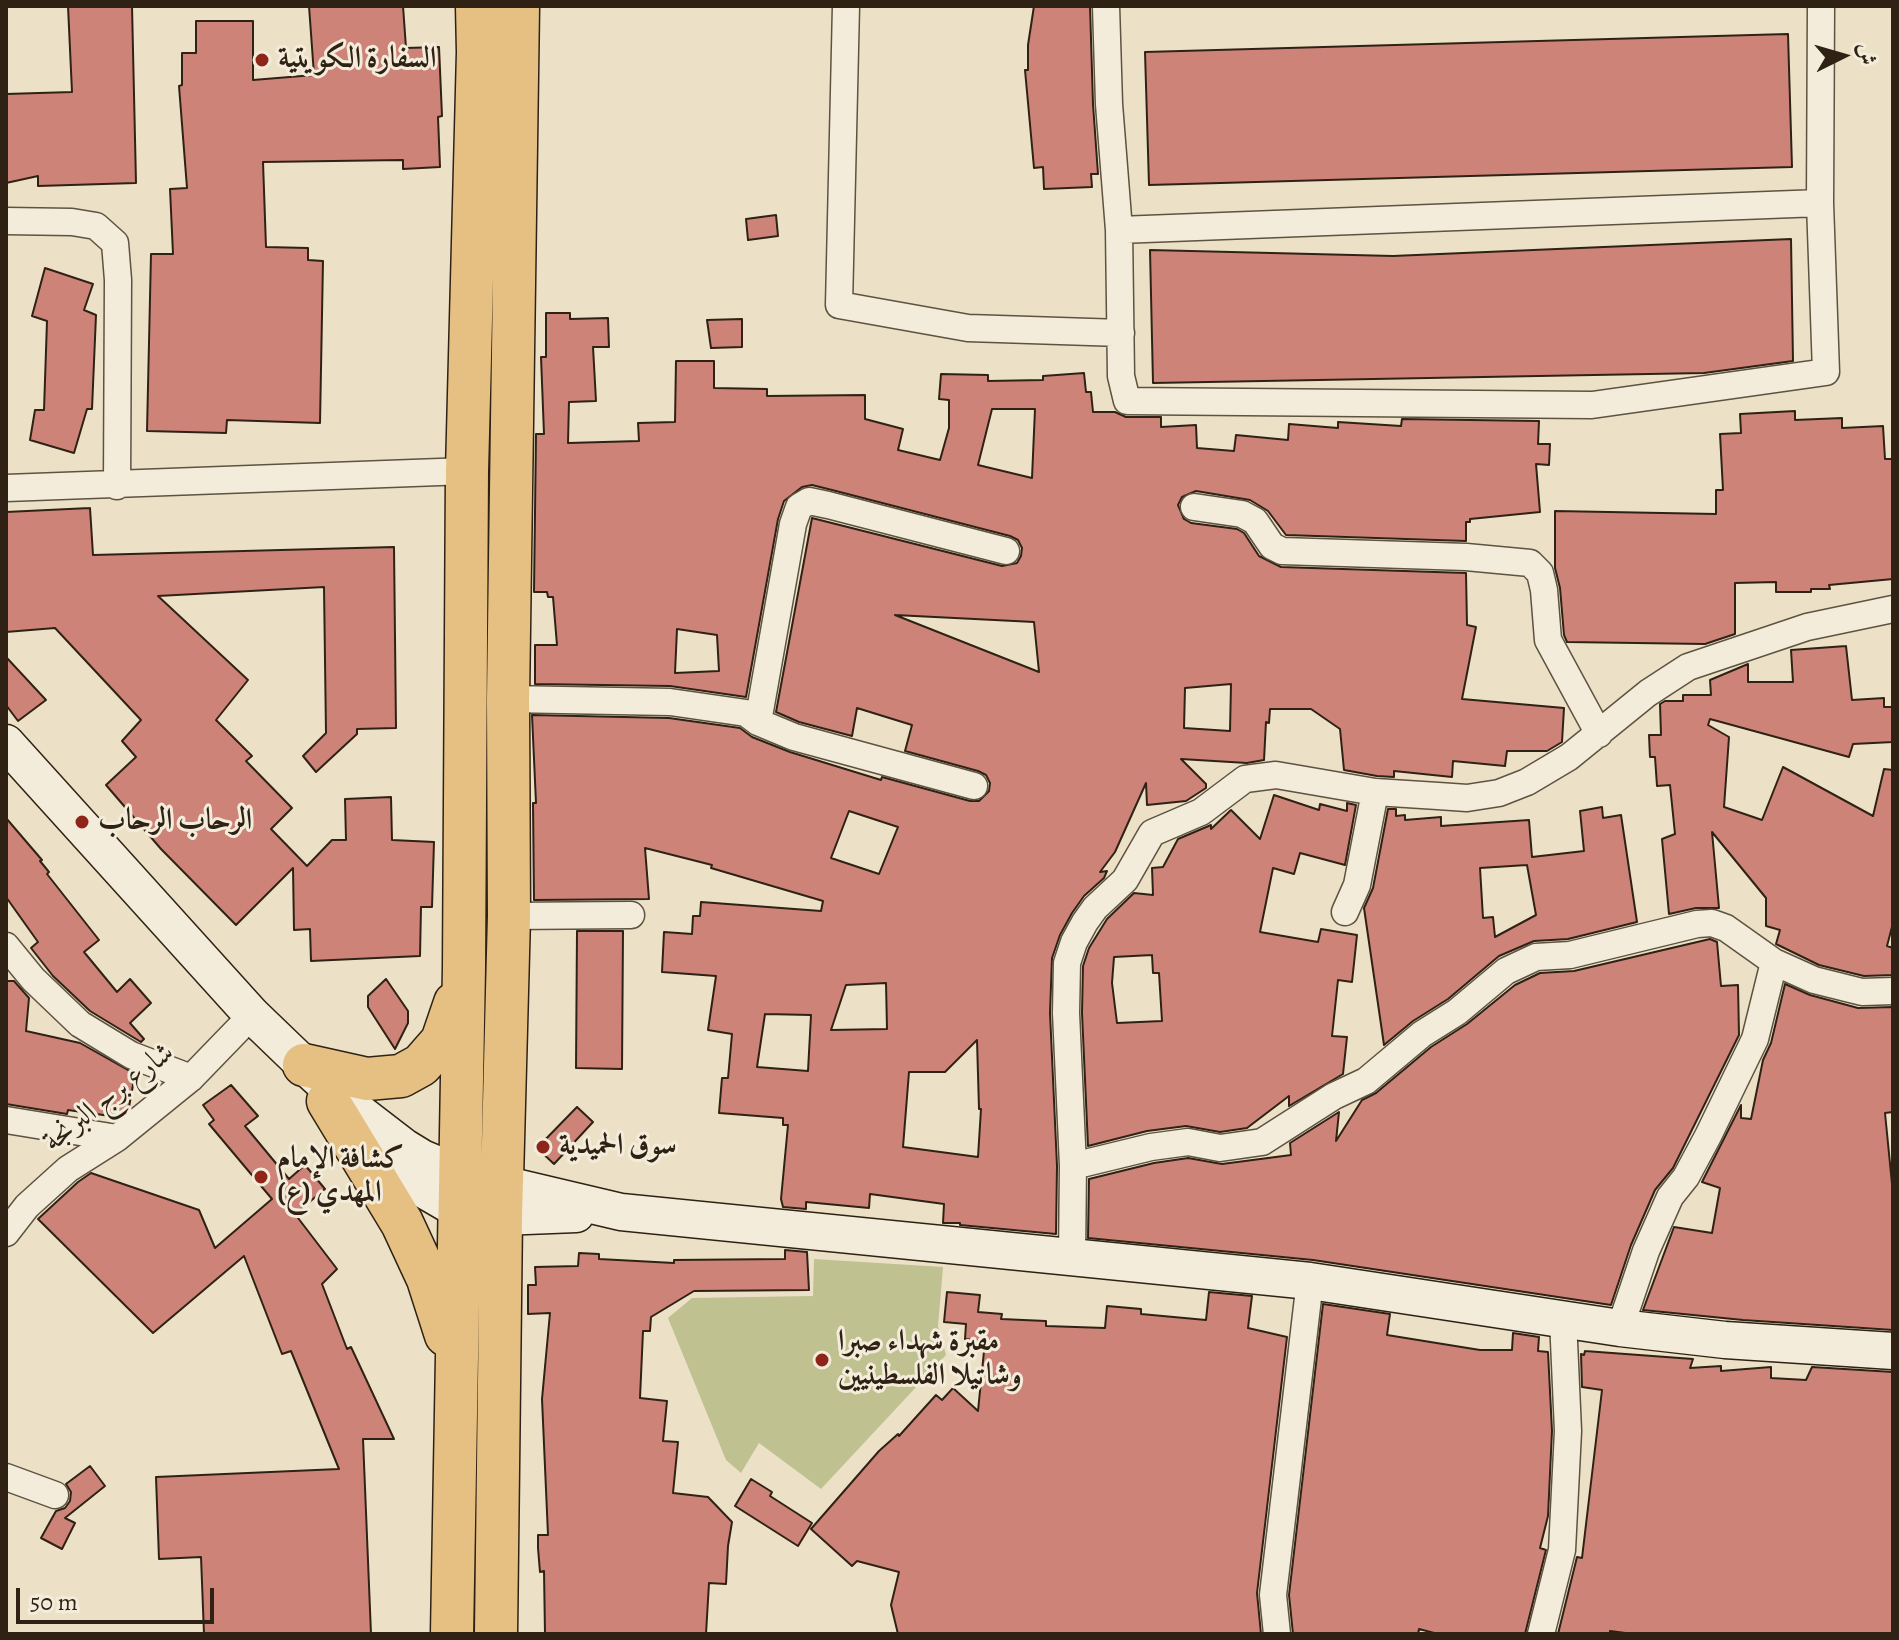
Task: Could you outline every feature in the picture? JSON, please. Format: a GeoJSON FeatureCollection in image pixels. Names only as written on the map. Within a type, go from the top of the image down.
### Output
{"type":"FeatureCollection","features":[{"type":"Feature","properties":{"kind":"main road"},"geometry":{"type":"LineString","coordinates":[[452,1634],[464,967],[467,471],[477,6]]}},
{"type":"Feature","properties":{"kind":"main road"},"geometry":{"type":"LineString","coordinates":[[496,1634],[509,916],[508,699],[518,6]]}},
{"type":"Feature","properties":{"kind":"main road"},"geometry":{"type":"LineString","coordinates":[[296,1058],[367,1079],[391,1078],[411,1072],[442,1041],[449,1026],[464,967]]}},
{"type":"Feature","properties":{"kind":"main road"},"geometry":{"type":"LineString","coordinates":[[328,1101],[402,1223],[428,1279],[445,1329],[457,1390]]}},
{"type":"Feature","properties":{"kind":"street"},"geometry":{"type":"LineString","coordinates":[[846,6],[839,305],[968,328],[1121,333]]}},
{"type":"Feature","properties":{"kind":"street"},"geometry":{"type":"LineString","coordinates":[[1106,6],[1109,104],[1119,230],[1121,376],[1127,401],[1592,405],[1826,372],[1820,203],[1821,6]]}},
{"type":"Feature","properties":{"kind":"street"},"geometry":{"type":"LineString","coordinates":[[1119,230],[1820,203]]}},
{"type":"Feature","properties":{"kind":"street"},"geometry":{"type":"LineString","coordinates":[[6,221],[72,222],[96,226],[115,243],[118,280],[117,486]]}},
{"type":"Feature","properties":{"kind":"street"},"geometry":{"type":"LineString","coordinates":[[6,488],[467,471]]}},
{"type":"Feature","properties":{"kind":"street"},"geometry":{"type":"LineString","coordinates":[[758,722],[793,524],[799,507],[809,501],[828,505],[1006,551]]}},
{"type":"Feature","properties":{"kind":"street"},"geometry":{"type":"LineString","coordinates":[[1194,507],[1242,514],[1255,521],[1272,546],[1282,551],[1466,557],[1530,563],[1540,573],[1544,590],[1548,640],[1599,734]]}},
{"type":"Feature","properties":{"kind":"street"},"geometry":{"type":"LineString","coordinates":[[1072,1258],[1073,1166],[1066,1013],[1070,951],[1095,908],[1125,880],[1152,833],[1201,812],[1245,779],[1276,775],[1375,792],[1467,798],[1499,793],[1546,772],[1599,734],[1648,693],[1688,667],[1807,627],[1893,609]]}},
{"type":"Feature","properties":{"kind":"street"},"geometry":{"type":"LineString","coordinates":[[508,699],[670,702],[746,713],[758,722],[860,757],[974,786]]}},
{"type":"Feature","properties":{"kind":"street"},"geometry":{"type":"LineString","coordinates":[[6,743],[252,1015],[339,1097],[404,1147],[432,1163],[460,1191]]}},
{"type":"Feature","properties":{"kind":"street"},"geometry":{"type":"LineString","coordinates":[[1345,912],[1357,885],[1375,792]]}},
{"type":"Feature","properties":{"kind":"street"},"geometry":{"type":"LineString","coordinates":[[509,916],[631,915]]}},
{"type":"Feature","properties":{"kind":"street"},"geometry":{"type":"LineString","coordinates":[[1073,1166],[1151,1147],[1188,1142],[1220,1148],[1262,1142],[1334,1096],[1366,1081],[1506,971],[1536,957],[1570,955],[1712,923],[1726,928],[1774,962],[1814,980],[1878,994],[1893,991]]}},
{"type":"Feature","properties":{"kind":"street"},"geometry":{"type":"LineString","coordinates":[[6,946],[33,979],[80,1024],[131,1055],[191,1078]]}},
{"type":"Feature","properties":{"kind":"street"},"geometry":{"type":"LineString","coordinates":[[1620,1328],[1646,1251],[1670,1197],[1701,1150],[1755,1039],[1774,962]]}},
{"type":"Feature","properties":{"kind":"street","name":"شارع برج البرنجة"},"geometry":{"type":"LineString","coordinates":[[6,1233],[17,1205],[117,1138],[191,1078],[252,1015]]}},
{"type":"Feature","properties":{"kind":"street"},"geometry":{"type":"LineString","coordinates":[[296,1058],[328,1101],[372,1150],[435,1198],[460,1191],[502,1200],[1310,1281],[1620,1328],[1725,1340],[1893,1351]]}},
{"type":"Feature","properties":{"kind":"street"},"geometry":{"type":"LineString","coordinates":[[6,1120],[117,1138]]}},
{"type":"Feature","properties":{"kind":"street"},"geometry":{"type":"LineString","coordinates":[[1277,1634],[1273,1595],[1310,1281]]}},
{"type":"Feature","properties":{"kind":"street"},"geometry":{"type":"LineString","coordinates":[[1541,1634],[1562,1550],[1568,1431],[1563,1319]]}},
{"type":"Feature","properties":{"kind":"street"},"geometry":{"type":"LineString","coordinates":[[6,1477],[55,1495]]}},
{"type":"Feature","properties":{"kind":"green space"},"geometry":{"type":"Polygon","coordinates":[[[814,1259],[943,1267],[938,1326],[946,1355],[821,1489],[759,1443],[741,1473],[726,1460],[668,1318],[692,1298],[813,1296],[814,1259]]]}},
{"type":"Feature","properties":{"kind":"building"},"geometry":{"type":"Polygon","coordinates":[[[68,6],[132,6],[136,183],[38,186],[38,176],[6,183],[6,94],[72,92],[68,6]]]}},
{"type":"Feature","properties":{"kind":"building"},"geometry":{"type":"Polygon","coordinates":[[[309,6],[403,6],[406,48],[439,47],[442,116],[438,117],[440,167],[403,169],[403,160],[263,162],[266,247],[308,248],[308,260],[323,261],[320,423],[227,420],[226,433],[147,431],[151,254],[173,254],[170,189],[187,188],[179,86],[182,85],[182,53],[196,53],[196,21],[253,21],[253,80],[314,75],[309,6]]]}},
{"type":"Feature","properties":{"kind":"building"},"geometry":{"type":"Polygon","coordinates":[[[1034,6],[1090,6],[1098,174],[1091,174],[1092,187],[1044,189],[1043,167],[1034,168],[1025,70],[1028,70],[1034,6]]]}},
{"type":"Feature","properties":{"kind":"building"},"geometry":{"type":"Polygon","coordinates":[[[1788,34],[1792,167],[1149,185],[1145,52],[1788,34]]]}},
{"type":"Feature","properties":{"kind":"building"},"geometry":{"type":"Polygon","coordinates":[[[776,215],[778,236],[748,240],[746,219],[776,215]]]}},
{"type":"Feature","properties":{"kind":"building"},"geometry":{"type":"Polygon","coordinates":[[[1791,239],[1793,361],[1704,373],[1153,383],[1150,250],[1393,256],[1791,239]]]}},
{"type":"Feature","properties":{"kind":"building"},"geometry":{"type":"Polygon","coordinates":[[[45,268],[93,284],[84,310],[96,315],[92,409],[87,409],[74,453],[30,440],[35,410],[44,410],[47,321],[32,316],[45,268]]]}},
{"type":"Feature","properties":{"kind":"building"},"geometry":{"type":"Polygon","coordinates":[[[546,313],[570,313],[570,319],[608,318],[609,347],[593,347],[596,401],[569,402],[568,443],[639,441],[638,423],[675,422],[676,361],[714,361],[714,388],[767,389],[767,396],[865,395],[865,419],[903,429],[898,450],[940,460],[949,428],[949,400],[939,399],[941,374],[988,375],[988,381],[1043,380],[1043,376],[1084,373],[1086,392],[1091,392],[1093,412],[1115,412],[1126,417],[1161,417],[1161,427],[1196,425],[1197,448],[1234,451],[1236,435],[1288,440],[1289,424],[1338,428],[1338,422],[1401,426],[1402,419],[1539,421],[1538,444],[1550,444],[1549,465],[1536,464],[1540,512],[1470,519],[1466,522],[1466,541],[1286,535],[1268,511],[1250,500],[1196,491],[1182,497],[1178,505],[1184,519],[1191,523],[1237,529],[1244,533],[1259,556],[1281,567],[1466,573],[1467,625],[1476,627],[1462,699],[1564,708],[1562,742],[1547,751],[1507,751],[1505,766],[1453,761],[1452,777],[1394,771],[1394,777],[1377,776],[1344,770],[1340,729],[1311,709],[1270,709],[1269,723],[1266,722],[1264,760],[1247,763],[1181,759],[1206,784],[1206,788],[1186,801],[1147,805],[1146,783],[1115,852],[1100,872],[1107,871],[1104,878],[1084,896],[1072,913],[1052,958],[1050,1013],[1057,1166],[1056,1234],[943,1223],[944,1204],[870,1194],[869,1208],[806,1202],[806,1209],[783,1207],[781,1199],[788,1125],[783,1125],[783,1118],[719,1113],[722,1078],[728,1078],[732,1034],[708,1030],[716,976],[662,972],[664,932],[692,934],[693,916],[700,916],[701,902],[821,911],[823,901],[711,868],[712,865],[645,848],[649,899],[534,900],[533,803],[536,803],[532,715],[669,718],[740,728],[752,737],[790,752],[881,780],[882,777],[979,801],[989,791],[990,783],[986,775],[905,751],[912,725],[857,708],[852,736],[799,722],[776,712],[812,518],[1002,566],[1017,563],[1022,548],[1018,540],[1010,536],[812,485],[802,487],[784,501],[778,519],[746,697],[670,686],[535,684],[535,645],[557,645],[553,597],[548,597],[547,592],[534,592],[536,434],[544,434],[541,357],[546,357],[546,313]],[[992,409],[978,465],[1032,478],[1035,409],[992,409]],[[895,615],[1039,672],[1034,622],[895,615]],[[677,629],[675,673],[719,671],[717,635],[677,629]],[[1231,684],[1185,688],[1184,728],[1230,731],[1231,684]],[[849,811],[831,858],[879,874],[898,827],[849,811]],[[886,983],[846,985],[831,1030],[887,1029],[886,983]],[[765,1014],[757,1067],[808,1071],[811,1015],[765,1014]],[[977,1040],[945,1072],[909,1072],[903,1147],[978,1157],[981,1109],[977,1040]]]}},
{"type":"Feature","properties":{"kind":"building"},"geometry":{"type":"Polygon","coordinates":[[[742,319],[742,347],[711,348],[707,320],[742,319]]]}},
{"type":"Feature","properties":{"kind":"building"},"geometry":{"type":"Polygon","coordinates":[[[1795,411],[1795,420],[1842,418],[1842,428],[1883,426],[1885,459],[1893,459],[1893,579],[1829,585],[1830,589],[1811,589],[1811,592],[1776,592],[1776,582],[1735,583],[1735,634],[1705,644],[1567,642],[1555,568],[1555,511],[1716,514],[1716,490],[1723,490],[1720,434],[1741,433],[1740,414],[1795,411]]]}},
{"type":"Feature","properties":{"kind":"building"},"geometry":{"type":"Polygon","coordinates":[[[90,508],[93,555],[394,547],[396,728],[357,729],[357,734],[316,772],[303,756],[326,733],[324,587],[158,596],[248,680],[216,720],[252,756],[246,761],[292,808],[271,829],[307,866],[332,840],[346,840],[345,799],[391,797],[392,840],[434,842],[432,907],[421,907],[420,956],[311,961],[310,929],[294,930],[293,868],[236,925],[161,849],[106,785],[136,757],[122,741],[141,720],[55,628],[6,632],[6,512],[90,508]]]}},
{"type":"Feature","properties":{"kind":"building"},"geometry":{"type":"Polygon","coordinates":[[[1846,646],[1852,700],[1884,698],[1884,707],[1893,707],[1893,742],[1853,744],[1849,757],[1710,719],[1708,725],[1729,737],[1724,807],[1762,820],[1783,767],[1873,816],[1884,769],[1893,770],[1893,923],[1887,946],[1893,948],[1893,975],[1864,976],[1819,965],[1776,944],[1780,930],[1766,926],[1766,898],[1712,832],[1719,908],[1696,908],[1669,914],[1662,839],[1675,834],[1670,785],[1657,786],[1655,757],[1650,757],[1649,735],[1661,735],[1660,704],[1683,701],[1683,695],[1711,695],[1710,680],[1748,664],[1748,682],[1793,682],[1791,650],[1846,646]]]}},
{"type":"Feature","properties":{"kind":"building"},"geometry":{"type":"Polygon","coordinates":[[[6,657],[46,700],[18,721],[6,705],[6,657]]]}},
{"type":"Feature","properties":{"kind":"building"},"geometry":{"type":"Polygon","coordinates":[[[1274,795],[1319,810],[1320,804],[1347,811],[1347,803],[1356,805],[1345,865],[1300,853],[1294,874],[1273,868],[1260,932],[1318,942],[1321,929],[1357,935],[1352,982],[1338,980],[1332,1036],[1347,1037],[1343,1074],[1289,1106],[1289,1096],[1247,1128],[1220,1132],[1186,1126],[1147,1131],[1088,1146],[1082,1013],[1083,966],[1089,948],[1107,919],[1134,893],[1153,895],[1152,868],[1163,867],[1178,839],[1211,825],[1211,829],[1231,810],[1260,839],[1274,795]],[[1152,955],[1114,957],[1112,983],[1117,1023],[1162,1021],[1159,973],[1153,973],[1152,955]]]}},
{"type":"Feature","properties":{"kind":"building"},"geometry":{"type":"Polygon","coordinates":[[[1602,807],[1603,818],[1621,815],[1637,922],[1568,939],[1534,941],[1499,956],[1448,999],[1413,1021],[1384,1045],[1364,908],[1373,888],[1388,809],[1396,809],[1396,816],[1405,815],[1405,820],[1441,817],[1441,826],[1529,820],[1532,857],[1584,851],[1580,811],[1602,807]],[[1527,865],[1480,868],[1483,918],[1493,917],[1495,937],[1536,915],[1527,865]]]}},
{"type":"Feature","properties":{"kind":"building"},"geometry":{"type":"Polygon","coordinates":[[[6,818],[42,860],[49,872],[47,874],[99,940],[84,952],[117,992],[130,979],[151,1003],[130,1023],[144,1039],[141,1042],[90,1011],[53,976],[31,948],[38,942],[6,897],[6,818]]]}},
{"type":"Feature","properties":{"kind":"building"},"geometry":{"type":"Polygon","coordinates":[[[577,931],[623,931],[622,1069],[576,1068],[577,931]]]}},
{"type":"Feature","properties":{"kind":"building"},"geometry":{"type":"Polygon","coordinates":[[[1710,939],[1717,942],[1721,986],[1738,985],[1739,1035],[1673,1168],[1655,1190],[1631,1245],[1611,1305],[1313,1260],[1088,1238],[1089,1179],[1188,1158],[1222,1164],[1291,1155],[1290,1143],[1339,1112],[1336,1141],[1362,1100],[1376,1093],[1431,1047],[1467,1024],[1515,985],[1540,973],[1574,971],[1710,939]]]}},
{"type":"Feature","properties":{"kind":"building"},"geometry":{"type":"Polygon","coordinates":[[[386,979],[408,1011],[408,1023],[395,1049],[368,1007],[368,996],[386,979]]]}},
{"type":"Feature","properties":{"kind":"building"},"geometry":{"type":"Polygon","coordinates":[[[6,981],[14,981],[29,998],[26,1031],[80,1043],[135,1074],[129,1107],[117,1117],[68,1110],[67,1114],[6,1104],[6,981]]]}},
{"type":"Feature","properties":{"kind":"building"},"geometry":{"type":"Polygon","coordinates":[[[1785,984],[1810,995],[1858,1008],[1893,1007],[1893,1112],[1885,1113],[1893,1194],[1893,1330],[1643,1310],[1674,1227],[1712,1233],[1720,1188],[1702,1182],[1741,1105],[1741,1118],[1751,1119],[1763,1060],[1771,1043],[1785,984]]]}},
{"type":"Feature","properties":{"kind":"building"},"geometry":{"type":"Polygon","coordinates":[[[231,1085],[258,1116],[245,1126],[289,1179],[305,1165],[325,1189],[295,1214],[337,1269],[322,1284],[347,1349],[351,1347],[394,1439],[363,1439],[371,1634],[204,1634],[201,1557],[159,1559],[156,1477],[339,1469],[291,1351],[282,1354],[244,1256],[153,1333],[38,1219],[91,1173],[199,1210],[215,1248],[272,1199],[209,1124],[214,1120],[203,1105],[231,1085]]]}},
{"type":"Feature","properties":{"kind":"building"},"geometry":{"type":"Polygon","coordinates":[[[577,1107],[593,1122],[554,1164],[537,1148],[577,1107]]]}},
{"type":"Feature","properties":{"kind":"building"},"geometry":{"type":"Polygon","coordinates":[[[785,1250],[807,1252],[809,1290],[694,1291],[651,1317],[650,1331],[643,1331],[640,1398],[667,1401],[663,1441],[678,1442],[673,1493],[708,1497],[732,1522],[726,1584],[709,1583],[706,1634],[545,1634],[544,1571],[540,1572],[538,1535],[548,1535],[542,1399],[550,1313],[528,1314],[528,1285],[536,1285],[535,1267],[578,1266],[579,1253],[599,1254],[599,1259],[674,1263],[674,1260],[785,1259],[785,1250]]]}},
{"type":"Feature","properties":{"kind":"building"},"geometry":{"type":"Polygon","coordinates":[[[947,1292],[980,1295],[978,1312],[1002,1314],[1001,1319],[1046,1321],[1046,1326],[1105,1328],[1107,1306],[1141,1309],[1141,1314],[1206,1320],[1209,1292],[1252,1296],[1248,1328],[1287,1337],[1257,1593],[1261,1634],[898,1634],[891,1605],[899,1572],[857,1561],[852,1566],[811,1529],[879,1451],[899,1436],[936,1395],[942,1400],[953,1388],[978,1411],[985,1341],[965,1339],[966,1324],[944,1322],[947,1292]]]}},
{"type":"Feature","properties":{"kind":"building"},"geometry":{"type":"Polygon","coordinates":[[[1323,1304],[1390,1314],[1387,1335],[1480,1350],[1512,1350],[1513,1333],[1539,1337],[1538,1351],[1548,1352],[1552,1431],[1548,1516],[1540,1548],[1546,1550],[1525,1634],[1438,1634],[1419,1629],[1418,1634],[1293,1634],[1289,1595],[1323,1304]]]}},
{"type":"Feature","properties":{"kind":"building"},"geometry":{"type":"Polygon","coordinates":[[[1585,1351],[1693,1359],[1690,1368],[1721,1366],[1721,1371],[1771,1367],[1771,1378],[1806,1380],[1812,1367],[1893,1372],[1893,1634],[1633,1634],[1610,1631],[1610,1634],[1558,1634],[1577,1557],[1582,1558],[1602,1390],[1582,1387],[1581,1354],[1584,1355],[1585,1351]]]}},
{"type":"Feature","properties":{"kind":"building"},"geometry":{"type":"Polygon","coordinates":[[[90,1466],[105,1486],[65,1518],[75,1523],[62,1549],[41,1538],[56,1511],[65,1508],[70,1501],[71,1492],[66,1484],[90,1466]]]}},
{"type":"Feature","properties":{"kind":"building"},"geometry":{"type":"Polygon","coordinates":[[[751,1479],[772,1492],[770,1496],[812,1523],[798,1546],[735,1506],[751,1479]]]}},
{"type":"Feature","properties":{"kind":"place","name":"السفارة الكويتية"},"geometry":{"type":"Point","coordinates":[262,60]}},
{"type":"Feature","properties":{"kind":"place","name":"الرحاب الرحاب"},"geometry":{"type":"Point","coordinates":[82,822]}},
{"type":"Feature","properties":{"kind":"place","name":"سوق الحمیدیة"},"geometry":{"type":"Point","coordinates":[543,1147]}},
{"type":"Feature","properties":{"kind":"place","name":"كشافة الإمام المهدي (ع)"},"geometry":{"type":"Point","coordinates":[261,1177]}},
{"type":"Feature","properties":{"kind":"place","name":"مقبرة شهداء صبرا وشاتيلا الفلسطينيين"},"geometry":{"type":"Point","coordinates":[822,1360]}}]}
